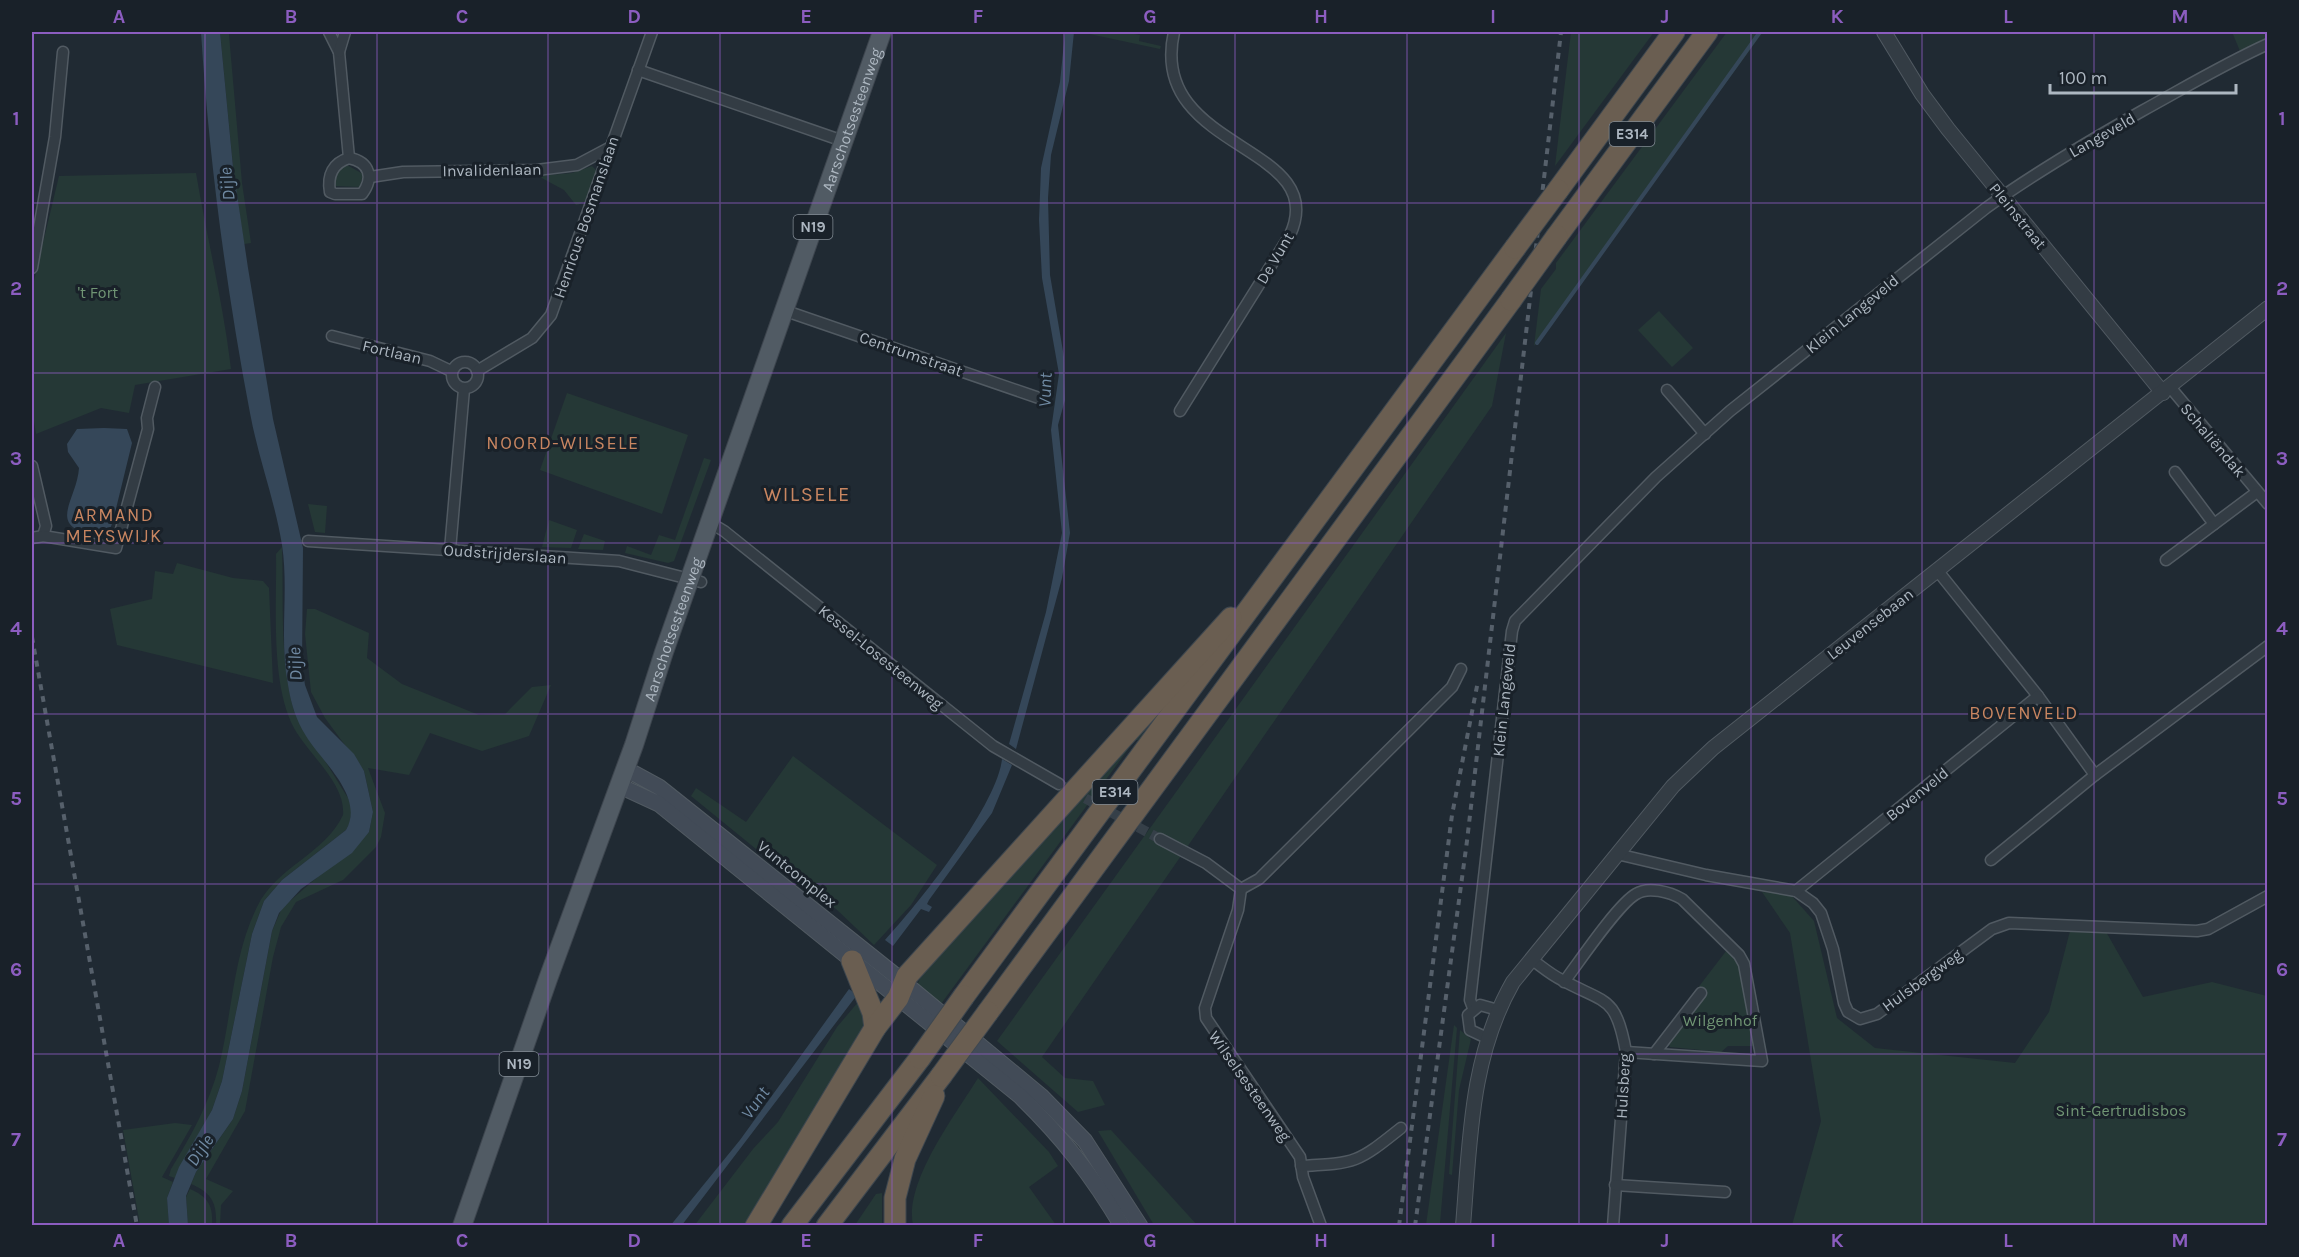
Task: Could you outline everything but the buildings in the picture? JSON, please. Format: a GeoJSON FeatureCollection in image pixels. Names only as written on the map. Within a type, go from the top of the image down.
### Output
{"type":"FeatureCollection","features":[{"type":"Feature","properties":{"kind":"highway","name":"E314"},"geometry":{"type":"LineString","coordinates":[[792,1226],[920,1058],[1674,32]]}},
{"type":"Feature","properties":{"kind":"highway","name":"E314"},"geometry":{"type":"LineString","coordinates":[[827,1226],[941,1076],[1707,32]]}},
{"type":"Feature","properties":{"kind":"highway"},"geometry":{"type":"LineString","coordinates":[[756,1226],[895,1006],[907,976],[1220,628],[1266,589]]}},
{"type":"Feature","properties":{"kind":"highway"},"geometry":{"type":"LineString","coordinates":[[852,961],[873,1012],[895,1006]]}},
{"type":"Feature","properties":{"kind":"highway"},"geometry":{"type":"LineString","coordinates":[[895,1226],[895,1198],[905,1159],[931,1108],[941,1076]]}},
{"type":"Feature","properties":{"kind":"main road","name":"Aarschotsesteenweg"},"geometry":{"type":"LineString","coordinates":[[462,1226],[548,980],[695,580],[709,522],[882,32]]}},
{"type":"Feature","properties":{"kind":"main road","name":"Vuntcomplex"},"geometry":{"type":"LineString","coordinates":[[626,769],[659,787],[895,1006],[1020,1096],[1057,1132],[1089,1173],[1122,1226]]}},
{"type":"Feature","properties":{"kind":"main road","name":"Vuntcomplex"},"geometry":{"type":"LineString","coordinates":[[620,786],[659,804],[852,961],[895,1006],[942,1013],[1041,1096],[1073,1128],[1112,1179],[1140,1226]]}},
{"type":"Feature","properties":{"kind":"main road","name":"Vuntcomplex"},"geometry":{"type":"LineString","coordinates":[[895,1006],[942,1013]]}},
{"type":"Feature","properties":{"kind":"street"},"geometry":{"type":"LineString","coordinates":[[329,32],[339,52],[349,158]]}},
{"type":"Feature","properties":{"kind":"street"},"geometry":{"type":"LineString","coordinates":[[339,52],[345,32]]}},
{"type":"Feature","properties":{"kind":"street","name":"Henricus Bosmanslaan"},"geometry":{"type":"LineString","coordinates":[[464,389],[475,383],[477,371],[532,338],[551,315],[652,32]]}},
{"type":"Feature","properties":{"kind":"street","name":"De Vunt"},"geometry":{"type":"LineString","coordinates":[[1174,32],[1170,58],[1182,98],[1211,125],[1274,168],[1292,188],[1298,213],[1290,235],[1180,411]]}},
{"type":"Feature","properties":{"kind":"street","name":"Pleinstraat"},"geometry":{"type":"LineString","coordinates":[[1884,32],[1922,94],[2002,196],[2166,390]]}},
{"type":"Feature","properties":{"kind":"street","name":"Langeveld"},"geometry":{"type":"LineString","coordinates":[[2002,196],[2115,127],[2232,61],[2268,44]]}},
{"type":"Feature","properties":{"kind":"street"},"geometry":{"type":"LineString","coordinates":[[32,268],[55,137],[63,52]]}},
{"type":"Feature","properties":{"kind":"street"},"geometry":{"type":"LineString","coordinates":[[638,70],[843,141]]}},
{"type":"Feature","properties":{"kind":"street","name":"Invalidenlaan"},"geometry":{"type":"LineString","coordinates":[[370,177],[403,172],[547,169],[577,165],[609,148]]}},
{"type":"Feature","properties":{"kind":"street"},"geometry":{"type":"LineString","coordinates":[[349,158],[359,160],[367,167],[370,177],[362,194],[330,192],[331,173],[341,161],[349,158]]}},
{"type":"Feature","properties":{"kind":"street","name":"Klein Langeveld"},"geometry":{"type":"LineString","coordinates":[[1487,1038],[1470,1030],[1467,1019],[1473,1008],[1470,1000],[1513,626],[1518,618],[1656,477],[1705,434],[2002,196]]}},
{"type":"Feature","properties":{"kind":"street","name":"Leuvensebaan"},"geometry":{"type":"LineString","coordinates":[[1498,1010],[1513,982],[1617,854],[1673,786],[1713,748],[2268,308]]}},
{"type":"Feature","properties":{"kind":"street","name":"Centrumstraat"},"geometry":{"type":"LineString","coordinates":[[783,310],[1039,398]]}},
{"type":"Feature","properties":{"kind":"street","name":"Fortlaan"},"geometry":{"type":"LineString","coordinates":[[332,336],[430,361],[451,371]]}},
{"type":"Feature","properties":{"kind":"street"},"geometry":{"type":"LineString","coordinates":[[450,550],[464,389],[453,382],[451,371],[463,362],[472,364],[477,371]]}},
{"type":"Feature","properties":{"kind":"street"},"geometry":{"type":"LineString","coordinates":[[37,537],[116,549],[148,428],[147,418],[155,387]]}},
{"type":"Feature","properties":{"kind":"street"},"geometry":{"type":"LineString","coordinates":[[1667,390],[1705,434]]}},
{"type":"Feature","properties":{"kind":"street","name":"Schaliëndak"},"geometry":{"type":"LineString","coordinates":[[2166,390],[2268,504]]}},
{"type":"Feature","properties":{"kind":"street"},"geometry":{"type":"LineString","coordinates":[[32,466],[46,526],[37,537]]}},
{"type":"Feature","properties":{"kind":"street"},"geometry":{"type":"LineString","coordinates":[[2175,472],[2214,524]]}},
{"type":"Feature","properties":{"kind":"street","name":"Schaliëndak"},"geometry":{"type":"LineString","coordinates":[[2166,560],[2257,492]]}},
{"type":"Feature","properties":{"kind":"street","name":"Kessel-Losesteenweg"},"geometry":{"type":"LineString","coordinates":[[709,522],[724,531],[993,746],[1059,784]]}},
{"type":"Feature","properties":{"kind":"street","name":"Oudstrijderslaan"},"geometry":{"type":"LineString","coordinates":[[308,541],[619,561],[695,580]]}},
{"type":"Feature","properties":{"kind":"street"},"geometry":{"type":"LineString","coordinates":[[1937,570],[2037,696],[2095,775]]}},
{"type":"Feature","properties":{"kind":"street"},"geometry":{"type":"LineString","coordinates":[[1991,860],[2095,775],[2268,646]]}},
{"type":"Feature","properties":{"kind":"street"},"geometry":{"type":"LineString","coordinates":[[1160,839],[1206,863],[1241,889],[1259,879],[1452,687],[1461,669]]}},
{"type":"Feature","properties":{"kind":"street","name":"Bovenveld"},"geometry":{"type":"LineString","coordinates":[[1796,891],[2037,696]]}},
{"type":"Feature","properties":{"kind":"street"},"geometry":{"type":"LineString","coordinates":[[1617,854],[1706,875],[1796,891]]}},
{"type":"Feature","properties":{"kind":"street","name":"Wilselsesteenweg"},"geometry":{"type":"LineString","coordinates":[[1241,889],[1238,910],[1205,1008],[1206,1018],[1300,1157],[1321,1226]]}},
{"type":"Feature","properties":{"kind":"street"},"geometry":{"type":"LineString","coordinates":[[1564,982],[1612,919],[1637,893],[1654,891],[1673,894],[1682,899],[1739,955],[1744,964],[1762,1061],[1626,1052]]}},
{"type":"Feature","properties":{"kind":"street","name":"Hulsbergweg"},"geometry":{"type":"LineString","coordinates":[[1796,891],[1813,903],[1821,913],[1831,942],[1844,1003],[1848,1012],[1860,1018],[1877,1014],[1992,929],[2008,923],[2197,931],[2208,929],[2268,896]]}},
{"type":"Feature","properties":{"kind":"street","name":"Hulsberg"},"geometry":{"type":"LineString","coordinates":[[1531,959],[1564,982],[1589,992],[1606,1003],[1616,1014],[1626,1052],[1613,1226]]}},
{"type":"Feature","properties":{"kind":"street"},"geometry":{"type":"LineString","coordinates":[[1654,1054],[1701,993]]}},
{"type":"Feature","properties":{"kind":"street"},"geometry":{"type":"LineString","coordinates":[[1463,1226],[1474,1094],[1487,1038],[1498,1010],[1488,1005],[1473,1008]]}},
{"type":"Feature","properties":{"kind":"street"},"geometry":{"type":"LineString","coordinates":[[1301,1166],[1338,1165],[1357,1161],[1401,1128]]}},
{"type":"Feature","properties":{"kind":"street"},"geometry":{"type":"LineString","coordinates":[[1615,1185],[1725,1192]]}},
{"type":"Feature","properties":{"kind":"green space"},"geometry":{"type":"Polygon","coordinates":[[[220,32],[229,32],[242,183],[251,243],[244,244],[233,167],[220,32]]]}},
{"type":"Feature","properties":{"kind":"green space"},"geometry":{"type":"Polygon","coordinates":[[[1080,32],[1124,32],[1140,35],[1139,41],[1161,46],[1160,49],[1080,32]]]}},
{"type":"Feature","properties":{"kind":"green space"},"geometry":{"type":"Polygon","coordinates":[[[1571,32],[1654,32],[1555,166],[1571,32]]]}},
{"type":"Feature","properties":{"kind":"green space"},"geometry":{"type":"Polygon","coordinates":[[[1727,32],[1763,32],[1534,346],[1541,289],[1556,269],[1556,263],[1727,32]]]}},
{"type":"Feature","properties":{"kind":"green space"},"geometry":{"type":"Polygon","coordinates":[[[2232,32],[2267,32],[2267,39],[2240,51],[2232,32]]]}},
{"type":"Feature","properties":{"kind":"green space"},"geometry":{"type":"Polygon","coordinates":[[[347,165],[363,174],[360,187],[333,186],[336,173],[347,165]]]}},
{"type":"Feature","properties":{"kind":"green space"},"geometry":{"type":"Polygon","coordinates":[[[592,166],[597,171],[591,192],[585,201],[576,205],[564,190],[538,176],[572,173],[592,166]]]}},
{"type":"Feature","properties":{"kind":"green space","name":"'t Fort"},"geometry":{"type":"Polygon","coordinates":[[[196,173],[224,319],[231,369],[135,385],[129,413],[101,408],[36,434],[32,409],[32,289],[59,176],[196,173]]]}},
{"type":"Feature","properties":{"kind":"green space"},"geometry":{"type":"Polygon","coordinates":[[[1659,311],[1693,348],[1672,367],[1638,330],[1659,311]]]}},
{"type":"Feature","properties":{"kind":"green space"},"geometry":{"type":"Polygon","coordinates":[[[1506,333],[1492,406],[1042,1057],[1065,1078],[1093,1081],[1105,1105],[1078,1112],[997,1041],[1506,333]]]}},
{"type":"Feature","properties":{"kind":"green space"},"geometry":{"type":"Polygon","coordinates":[[[567,393],[688,435],[662,514],[540,470],[567,393]]]}},
{"type":"Feature","properties":{"kind":"green space"},"geometry":{"type":"Polygon","coordinates":[[[704,458],[711,460],[674,561],[668,563],[625,553],[627,546],[651,555],[659,535],[675,540],[704,458]]]}},
{"type":"Feature","properties":{"kind":"green space"},"geometry":{"type":"Polygon","coordinates":[[[308,504],[327,506],[325,533],[315,532],[308,504]]]}},
{"type":"Feature","properties":{"kind":"green space"},"geometry":{"type":"Polygon","coordinates":[[[549,520],[577,530],[571,548],[542,547],[549,520]]]}},
{"type":"Feature","properties":{"kind":"green space"},"geometry":{"type":"Polygon","coordinates":[[[584,534],[605,541],[603,550],[578,549],[584,534]]]}},
{"type":"Feature","properties":{"kind":"green space"},"geometry":{"type":"Polygon","coordinates":[[[282,547],[284,650],[289,691],[294,711],[348,798],[352,808],[350,822],[346,830],[282,880],[264,901],[252,934],[222,1081],[212,1110],[175,1178],[169,1176],[171,1169],[199,1119],[215,1080],[238,965],[249,925],[257,907],[265,893],[276,881],[325,840],[343,815],[339,792],[294,728],[286,710],[281,689],[276,643],[276,554],[282,547]]]}},
{"type":"Feature","properties":{"kind":"green space"},"geometry":{"type":"Polygon","coordinates":[[[177,563],[233,578],[263,581],[269,588],[273,683],[117,645],[110,609],[152,599],[155,571],[173,574],[177,563]]]}},
{"type":"Feature","properties":{"kind":"green space"},"geometry":{"type":"Polygon","coordinates":[[[307,609],[315,609],[369,633],[367,658],[402,684],[479,715],[505,714],[532,687],[551,685],[529,736],[482,751],[430,733],[409,775],[368,768],[385,813],[381,837],[376,847],[343,880],[296,902],[281,927],[273,957],[245,1111],[206,1179],[233,1191],[221,1205],[220,1225],[216,1225],[212,1200],[204,1191],[191,1184],[196,1172],[233,1119],[242,1091],[272,931],[282,908],[369,832],[373,812],[364,771],[325,718],[311,692],[305,634],[307,609]]]}},
{"type":"Feature","properties":{"kind":"green space"},"geometry":{"type":"Polygon","coordinates":[[[1162,708],[1138,740],[1135,740],[938,1008],[916,988],[921,976],[1162,708]]]}},
{"type":"Feature","properties":{"kind":"green space"},"geometry":{"type":"Polygon","coordinates":[[[793,756],[937,865],[911,905],[874,945],[836,909],[809,892],[691,796],[696,788],[746,822],[793,756]]]}},
{"type":"Feature","properties":{"kind":"green space","name":"Sint-Gertrudisbos"},"geometry":{"type":"Polygon","coordinates":[[[1762,892],[1790,894],[1814,921],[1837,1018],[1875,1048],[2015,1063],[2049,1012],[2070,931],[2105,930],[2143,997],[2212,982],[2267,996],[2267,1225],[1792,1225],[1821,1121],[1790,933],[1762,892]]]}},
{"type":"Feature","properties":{"kind":"green space","name":"Wilgenhof"},"geometry":{"type":"Polygon","coordinates":[[[1730,946],[1739,955],[1755,1046],[1728,1046],[1721,1052],[1670,1047],[1668,1043],[1701,993],[1697,989],[1730,946]]]}},
{"type":"Feature","properties":{"kind":"green space"},"geometry":{"type":"Polygon","coordinates":[[[859,1001],[867,1020],[745,1225],[694,1226],[753,1149],[778,1122],[837,1027],[859,1001]]]}},
{"type":"Feature","properties":{"kind":"green space"},"geometry":{"type":"Polygon","coordinates":[[[1454,1025],[1457,1028],[1440,1223],[1426,1225],[1454,1025]]]}},
{"type":"Feature","properties":{"kind":"green space"},"geometry":{"type":"Polygon","coordinates":[[[1460,1030],[1471,1039],[1459,1090],[1452,1175],[1449,1174],[1460,1030]]]}},
{"type":"Feature","properties":{"kind":"green space"},"geometry":{"type":"Polygon","coordinates":[[[978,1078],[1049,1152],[1058,1166],[1029,1187],[1056,1225],[913,1225],[912,1208],[924,1169],[945,1129],[978,1078]]]}},
{"type":"Feature","properties":{"kind":"green space"},"geometry":{"type":"Polygon","coordinates":[[[175,1123],[192,1125],[162,1177],[173,1182],[167,1198],[169,1225],[140,1225],[123,1130],[175,1123]]]}},
{"type":"Feature","properties":{"kind":"green space"},"geometry":{"type":"Polygon","coordinates":[[[1111,1130],[1197,1225],[1154,1225],[1098,1131],[1111,1130]]]}},
{"type":"Feature","properties":{"kind":"green space"},"geometry":{"type":"Polygon","coordinates":[[[190,1189],[208,1202],[212,1212],[212,1225],[188,1225],[186,1197],[190,1189]]]}},
{"type":"Feature","properties":{"kind":"green space"},"geometry":{"type":"Polygon","coordinates":[[[882,1193],[882,1225],[855,1225],[876,1194],[882,1193]]]}},
{"type":"Feature","properties":{"kind":"water","name":"Dijle"},"geometry":{"type":"Polygon","coordinates":[[[201,32],[220,32],[233,167],[248,268],[273,419],[303,548],[302,666],[305,685],[317,717],[354,754],[364,771],[373,812],[369,832],[352,853],[301,889],[279,913],[272,931],[242,1091],[233,1119],[196,1172],[186,1196],[188,1225],[169,1226],[167,1198],[179,1167],[212,1110],[222,1081],[252,934],[264,901],[282,880],[346,830],[350,818],[350,805],[346,793],[331,768],[302,730],[289,692],[284,650],[285,580],[282,545],[253,430],[233,318],[219,223],[201,32]]]}},
{"type":"Feature","properties":{"kind":"water"},"geometry":{"type":"Polygon","coordinates":[[[1065,32],[1074,32],[1069,81],[1051,155],[1048,198],[1050,275],[1064,357],[1065,400],[1058,425],[1070,533],[1062,578],[1016,749],[1009,744],[1046,612],[1062,533],[1051,430],[1059,374],[1042,278],[1039,220],[1041,168],[1060,82],[1065,32]]]}},
{"type":"Feature","properties":{"kind":"water"},"geometry":{"type":"Polygon","coordinates":[[[77,429],[127,429],[132,443],[113,521],[110,529],[100,535],[72,527],[68,520],[67,512],[79,468],[68,452],[67,444],[77,429]]]}},
{"type":"Feature","properties":{"kind":"water"},"geometry":{"type":"Polygon","coordinates":[[[1002,759],[1012,765],[992,813],[929,900],[927,904],[932,907],[929,912],[921,909],[893,946],[885,940],[954,854],[986,802],[997,779],[1002,759]]]}},
{"type":"Feature","properties":{"kind":"water"},"geometry":{"type":"Polygon","coordinates":[[[849,989],[857,995],[682,1225],[670,1226],[740,1140],[849,989]]]}},
{"type":"Feature","properties":{"kind":"waterway"},"geometry":{"type":"LineString","coordinates":[[1537,343],[1760,32]]}},
{"type":"Feature","properties":{"kind":"tunnel"},"geometry":{"type":"LineString","coordinates":[[1059,784],[1160,839]]}},
{"type":"Feature","properties":{"kind":"railway"},"geometry":{"type":"LineString","coordinates":[[1415,1226],[1467,841],[1561,32]]}},
{"type":"Feature","properties":{"kind":"railway"},"geometry":{"type":"LineString","coordinates":[[32,637],[137,1226]]}},
{"type":"Feature","properties":{"kind":"railway"},"geometry":{"type":"LineString","coordinates":[[1399,1226],[1452,815],[1478,681]]}},
{"type":"Feature","properties":{"kind":"district","name":"NOORD-WILSELE"},"geometry":{"type":"Point","coordinates":[563,443]}},
{"type":"Feature","properties":{"kind":"district","name":"WILSELE"},"geometry":{"type":"Point","coordinates":[807,494]}},
{"type":"Feature","properties":{"kind":"district","name":"ARMAND MEYSWIJK"},"geometry":{"type":"Point","coordinates":[114,525]}},
{"type":"Feature","properties":{"kind":"district","name":"BOVENVELD"},"geometry":{"type":"Point","coordinates":[2024,713]}},
{"type":"Feature","properties":{"kind":"water label","name":"Vunt"},"geometry":{"type":"Point","coordinates":[1045,390]}},
{"type":"Feature","properties":{"kind":"water label","name":"Vunt"},"geometry":{"type":"Point","coordinates":[755,1103]}}]}
